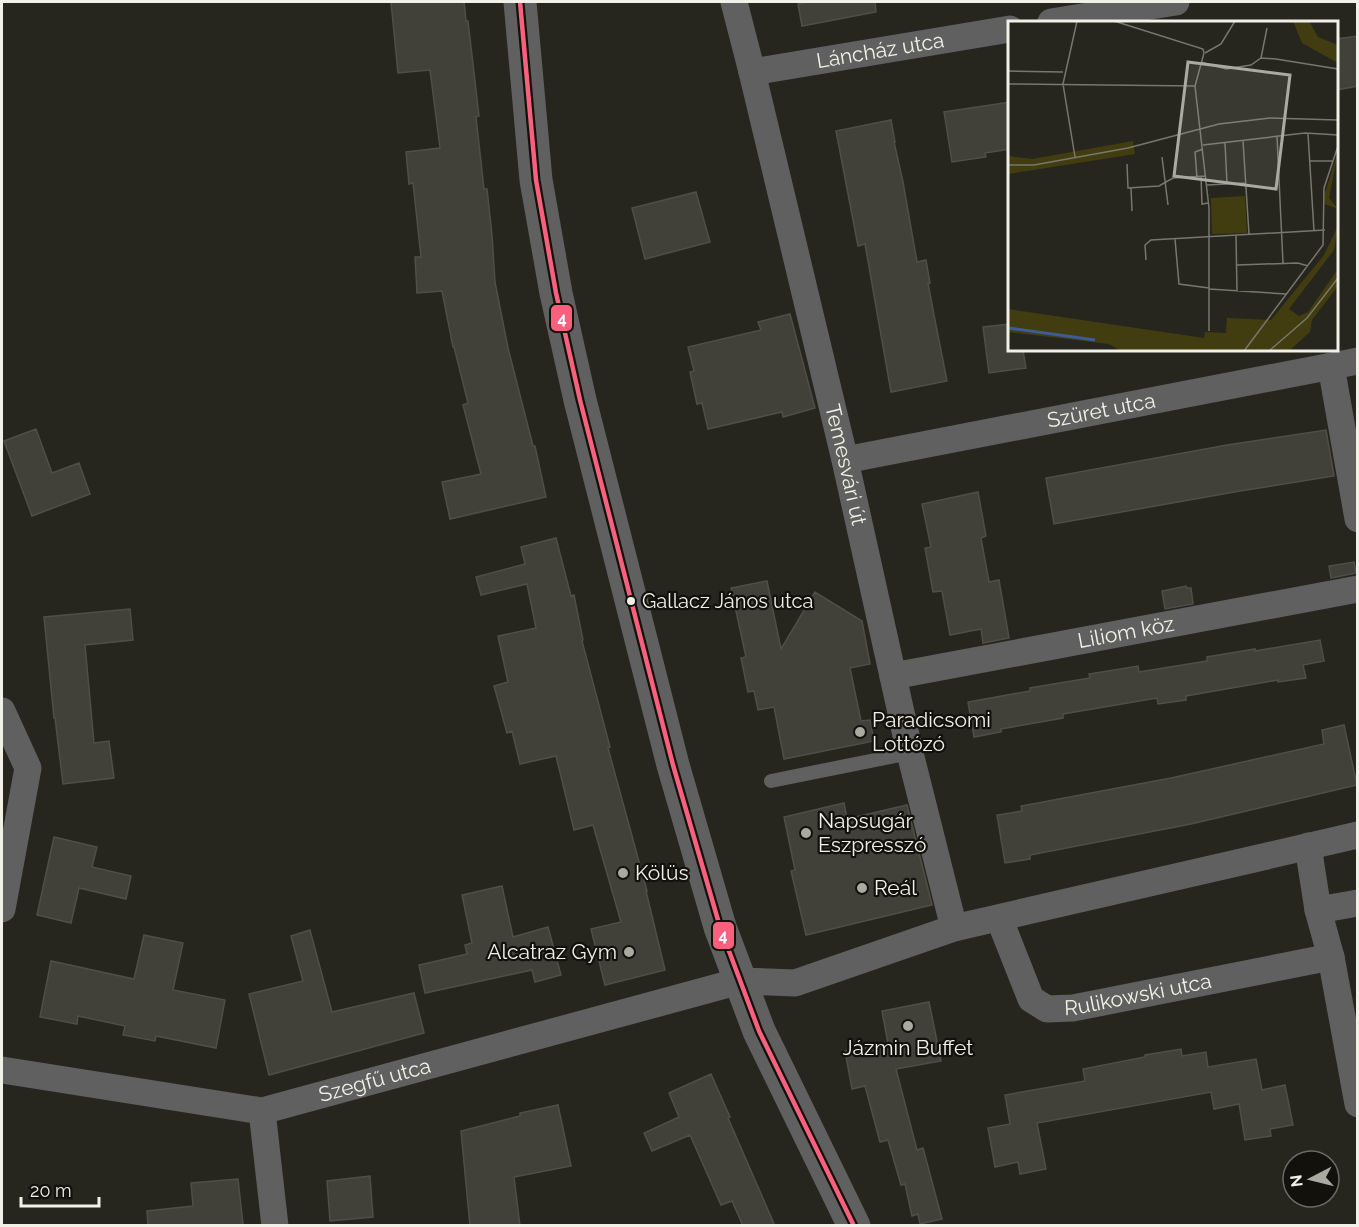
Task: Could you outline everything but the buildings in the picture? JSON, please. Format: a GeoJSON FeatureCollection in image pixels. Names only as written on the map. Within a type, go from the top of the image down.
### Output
{"type":"FeatureCollection","features":[{"type":"Feature","properties":{"kind":"street"},"geometry":{"type":"LineString","coordinates":[[520,2],[536,180],[558,304],[580,400],[673,765],[720,927],[759,1031],[854,1226]]}},
{"type":"Feature","properties":{"kind":"street","name":"Temesvári út"},"geometry":{"type":"LineString","coordinates":[[734,2],[846,460],[909,753],[954,928]]}},
{"type":"Feature","properties":{"kind":"street"},"geometry":{"type":"LineString","coordinates":[[1057,21],[1176,2]]}},
{"type":"Feature","properties":{"kind":"street","name":"Láncház utca"},"geometry":{"type":"LineString","coordinates":[[752,72],[1008,29]]}},
{"type":"Feature","properties":{"kind":"street","name":"Szüret utca"},"geometry":{"type":"LineString","coordinates":[[846,460],[1358,361]]}},
{"type":"Feature","properties":{"kind":"street"},"geometry":{"type":"LineString","coordinates":[[1331,366],[1358,519]]}},
{"type":"Feature","properties":{"kind":"street","name":"Liliom köz"},"geometry":{"type":"LineString","coordinates":[[893,676],[1358,589]]}},
{"type":"Feature","properties":{"kind":"street"},"geometry":{"type":"LineString","coordinates":[[2,711],[28,768],[2,909]]}},
{"type":"Feature","properties":{"kind":"street"},"geometry":{"type":"LineString","coordinates":[[740,981],[795,983],[954,928],[1358,835]]}},
{"type":"Feature","properties":{"kind":"street"},"geometry":{"type":"LineString","coordinates":[[1308,846],[1318,910],[1331,957],[1358,1104]]}},
{"type":"Feature","properties":{"kind":"street"},"geometry":{"type":"LineString","coordinates":[[1318,910],[1358,903]]}},
{"type":"Feature","properties":{"kind":"street","name":"Rulikowski utca"},"geometry":{"type":"LineString","coordinates":[[999,918],[1031,999],[1047,1009],[1074,1008],[1331,957]]}},
{"type":"Feature","properties":{"kind":"street","name":"Szegfű utca"},"geometry":{"type":"LineString","coordinates":[[2,1070],[262,1111],[740,981]]}},
{"type":"Feature","properties":{"kind":"street"},"geometry":{"type":"LineString","coordinates":[[262,1111],[275,1226]]}},
{"type":"Feature","properties":{"kind":"lane"},"geometry":{"type":"LineString","coordinates":[[771,781],[909,753]]}},
{"type":"Feature","properties":{"kind":"transit line","name":"4"},"geometry":{"type":"LineString","coordinates":[[520,2],[536,180],[556,293],[580,400],[673,765],[720,927],[759,1031],[854,1226]]}},
{"type":"Feature","properties":{"kind":"place","name":"Gallacz János utca"},"geometry":{"type":"Point","coordinates":[631,601]}},
{"type":"Feature","properties":{"kind":"place","name":"Paradicsomi Lottózó"},"geometry":{"type":"Point","coordinates":[860,732]}},
{"type":"Feature","properties":{"kind":"place","name":"Napsugár Eszpresszó"},"geometry":{"type":"Point","coordinates":[806,833]}},
{"type":"Feature","properties":{"kind":"place","name":"Kölüs"},"geometry":{"type":"Point","coordinates":[623,873]}},
{"type":"Feature","properties":{"kind":"place","name":"Reál"},"geometry":{"type":"Point","coordinates":[862,888]}},
{"type":"Feature","properties":{"kind":"place","name":"Alcatraz Gym"},"geometry":{"type":"Point","coordinates":[629,952]}},
{"type":"Feature","properties":{"kind":"place","name":"Jázmin Buffet"},"geometry":{"type":"Point","coordinates":[908,1026]}}]}
